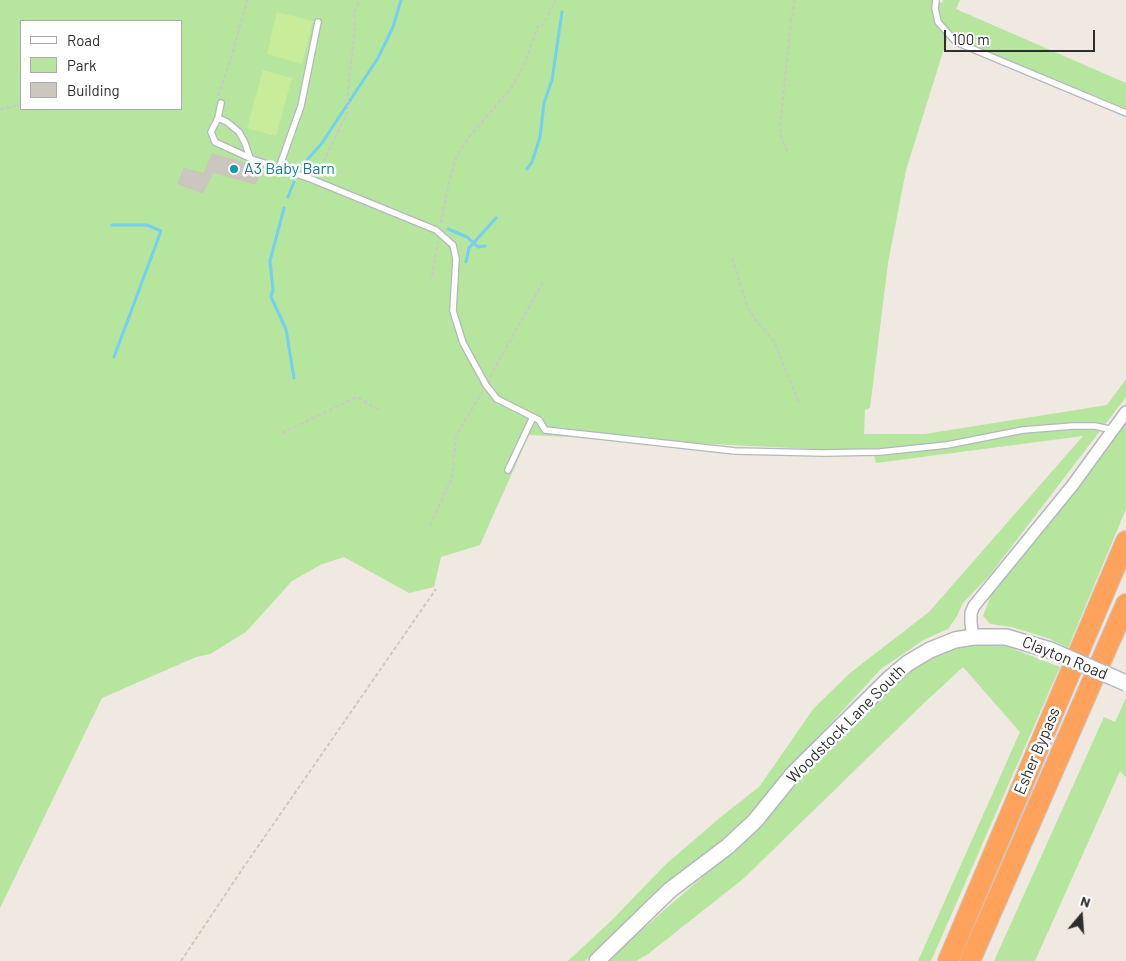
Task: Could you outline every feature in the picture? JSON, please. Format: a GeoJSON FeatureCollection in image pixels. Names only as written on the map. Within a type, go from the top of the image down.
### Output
{"type":"FeatureCollection","features":[{"type":"Feature","properties":{"kind":"highway","name":"Esher Bypass"},"geometry":{"type":"LineString","coordinates":[[948,961],[1126,540]]}},
{"type":"Feature","properties":{"kind":"highway","name":"Esher Bypass"},"geometry":{"type":"LineString","coordinates":[[970,961],[1126,604]]}},
{"type":"Feature","properties":{"kind":"street"},"geometry":{"type":"LineString","coordinates":[[973,637],[971,613],[974,606],[1072,486],[1126,412]]}},
{"type":"Feature","properties":{"kind":"street","name":"Clayton Road"},"geometry":{"type":"LineString","coordinates":[[973,637],[1006,637],[1050,650],[1126,683]]}},
{"type":"Feature","properties":{"kind":"street","name":"Woodstock Lane South"},"geometry":{"type":"LineString","coordinates":[[597,961],[670,890],[727,847],[755,821],[793,774],[888,679],[908,663],[930,650],[955,640],[973,637]]}},
{"type":"Feature","properties":{"kind":"lane"},"geometry":{"type":"LineString","coordinates":[[936,0],[935,8],[938,22],[956,42],[1126,113]]}},
{"type":"Feature","properties":{"kind":"lane"},"geometry":{"type":"LineString","coordinates":[[279,168],[301,106],[318,22]]}},
{"type":"Feature","properties":{"kind":"lane"},"geometry":{"type":"LineString","coordinates":[[221,103],[218,118],[211,132],[214,142],[250,158],[436,230],[452,245],[456,259],[453,311],[463,343],[486,385],[497,399],[539,420],[545,430],[735,451],[824,453],[880,452],[937,446],[1023,430],[1095,426],[1113,430]]}},
{"type":"Feature","properties":{"kind":"lane"},"geometry":{"type":"LineString","coordinates":[[218,118],[227,122],[239,132],[250,158]]}},
{"type":"Feature","properties":{"kind":"lane"},"geometry":{"type":"LineString","coordinates":[[508,470],[533,417]]}},
{"type":"Feature","properties":{"kind":"path"},"geometry":{"type":"LineString","coordinates":[[221,103],[218,96],[247,0]]}},
{"type":"Feature","properties":{"kind":"path"},"geometry":{"type":"LineString","coordinates":[[321,184],[324,161],[348,111],[354,12],[360,0]]}},
{"type":"Feature","properties":{"kind":"path"},"geometry":{"type":"LineString","coordinates":[[440,231],[448,186],[456,157],[469,137],[512,87],[523,67],[538,26],[542,26],[556,0]]}},
{"type":"Feature","properties":{"kind":"path"},"geometry":{"type":"LineString","coordinates":[[787,151],[781,137],[780,126],[795,0]]}},
{"type":"Feature","properties":{"kind":"path"},"geometry":{"type":"LineString","coordinates":[[0,109],[20,105]]}},
{"type":"Feature","properties":{"kind":"path"},"geometry":{"type":"LineString","coordinates":[[432,276],[438,240]]}},
{"type":"Feature","properties":{"kind":"path"},"geometry":{"type":"LineString","coordinates":[[732,258],[748,308],[756,321],[774,341],[799,403]]}},
{"type":"Feature","properties":{"kind":"path"},"geometry":{"type":"LineString","coordinates":[[430,525],[452,478],[456,436],[544,280]]}},
{"type":"Feature","properties":{"kind":"path"},"geometry":{"type":"LineString","coordinates":[[282,433],[357,397],[379,410]]}},
{"type":"Feature","properties":{"kind":"path"},"geometry":{"type":"LineString","coordinates":[[180,961],[436,589]]}},
{"type":"Feature","properties":{"kind":"green space"},"geometry":{"type":"Polygon","coordinates":[[[0,0],[935,0],[942,3],[943,0],[960,0],[956,9],[1126,83],[1126,109],[948,36],[906,170],[888,263],[870,408],[865,410],[864,434],[925,434],[1107,405],[1126,379],[1126,397],[989,576],[963,603],[948,629],[925,639],[881,669],[797,760],[751,816],[668,884],[585,961],[568,961],[613,919],[665,865],[759,787],[814,708],[850,673],[929,612],[1083,436],[876,463],[873,452],[529,435],[480,545],[441,557],[434,587],[409,593],[344,557],[320,565],[292,581],[246,632],[210,654],[196,657],[102,698],[0,908],[0,0]]]}},
{"type":"Feature","properties":{"kind":"green space"},"geometry":{"type":"Polygon","coordinates":[[[277,12],[313,21],[302,64],[267,54],[277,12]]]}},
{"type":"Feature","properties":{"kind":"green space"},"geometry":{"type":"Polygon","coordinates":[[[263,70],[292,78],[276,136],[247,128],[263,70]]]}},
{"type":"Feature","properties":{"kind":"green space"},"geometry":{"type":"Polygon","coordinates":[[[1126,420],[1126,509],[1068,648],[1050,639],[1012,627],[990,624],[983,616],[992,593],[1091,468],[1126,420]]]}},
{"type":"Feature","properties":{"kind":"green space"},"geometry":{"type":"Polygon","coordinates":[[[998,643],[1060,667],[931,961],[918,961],[1020,732],[963,667],[743,879],[648,954],[636,961],[606,961],[762,825],[810,768],[887,689],[918,663],[962,645],[998,643]]]}},
{"type":"Feature","properties":{"kind":"green space"},"geometry":{"type":"Polygon","coordinates":[[[1126,698],[1126,778],[1120,771],[1035,961],[994,961],[1104,717],[1115,722],[1126,698]]]}},
{"type":"Feature","properties":{"kind":"building","name":"A3 Baby Barn"},"geometry":{"type":"Polygon","coordinates":[[[212,154],[262,168],[255,184],[213,172],[203,193],[178,184],[184,168],[204,174],[212,154]]]}},
{"type":"Feature","properties":{"kind":"waterway"},"geometry":{"type":"LineString","coordinates":[[301,167],[322,143],[378,58],[393,27],[401,0]]}},
{"type":"Feature","properties":{"kind":"waterway"},"geometry":{"type":"LineString","coordinates":[[527,169],[532,162],[540,137],[544,103],[552,80],[562,12]]}},
{"type":"Feature","properties":{"kind":"waterway"},"geometry":{"type":"LineString","coordinates":[[288,197],[294,182]]}},
{"type":"Feature","properties":{"kind":"waterway"},"geometry":{"type":"LineString","coordinates":[[284,208],[270,261],[273,290],[271,297],[286,329],[294,378]]}},
{"type":"Feature","properties":{"kind":"waterway"},"geometry":{"type":"LineString","coordinates":[[466,262],[469,248],[496,218]]}},
{"type":"Feature","properties":{"kind":"waterway"},"geometry":{"type":"LineString","coordinates":[[112,225],[147,225],[161,231],[114,357]]}},
{"type":"Feature","properties":{"kind":"waterway"},"geometry":{"type":"LineString","coordinates":[[448,229],[467,237],[478,247],[485,246]]}},
{"type":"Feature","properties":{"kind":"place","name":"A3 Baby Barn"},"geometry":{"type":"Point","coordinates":[234,169]}}]}
